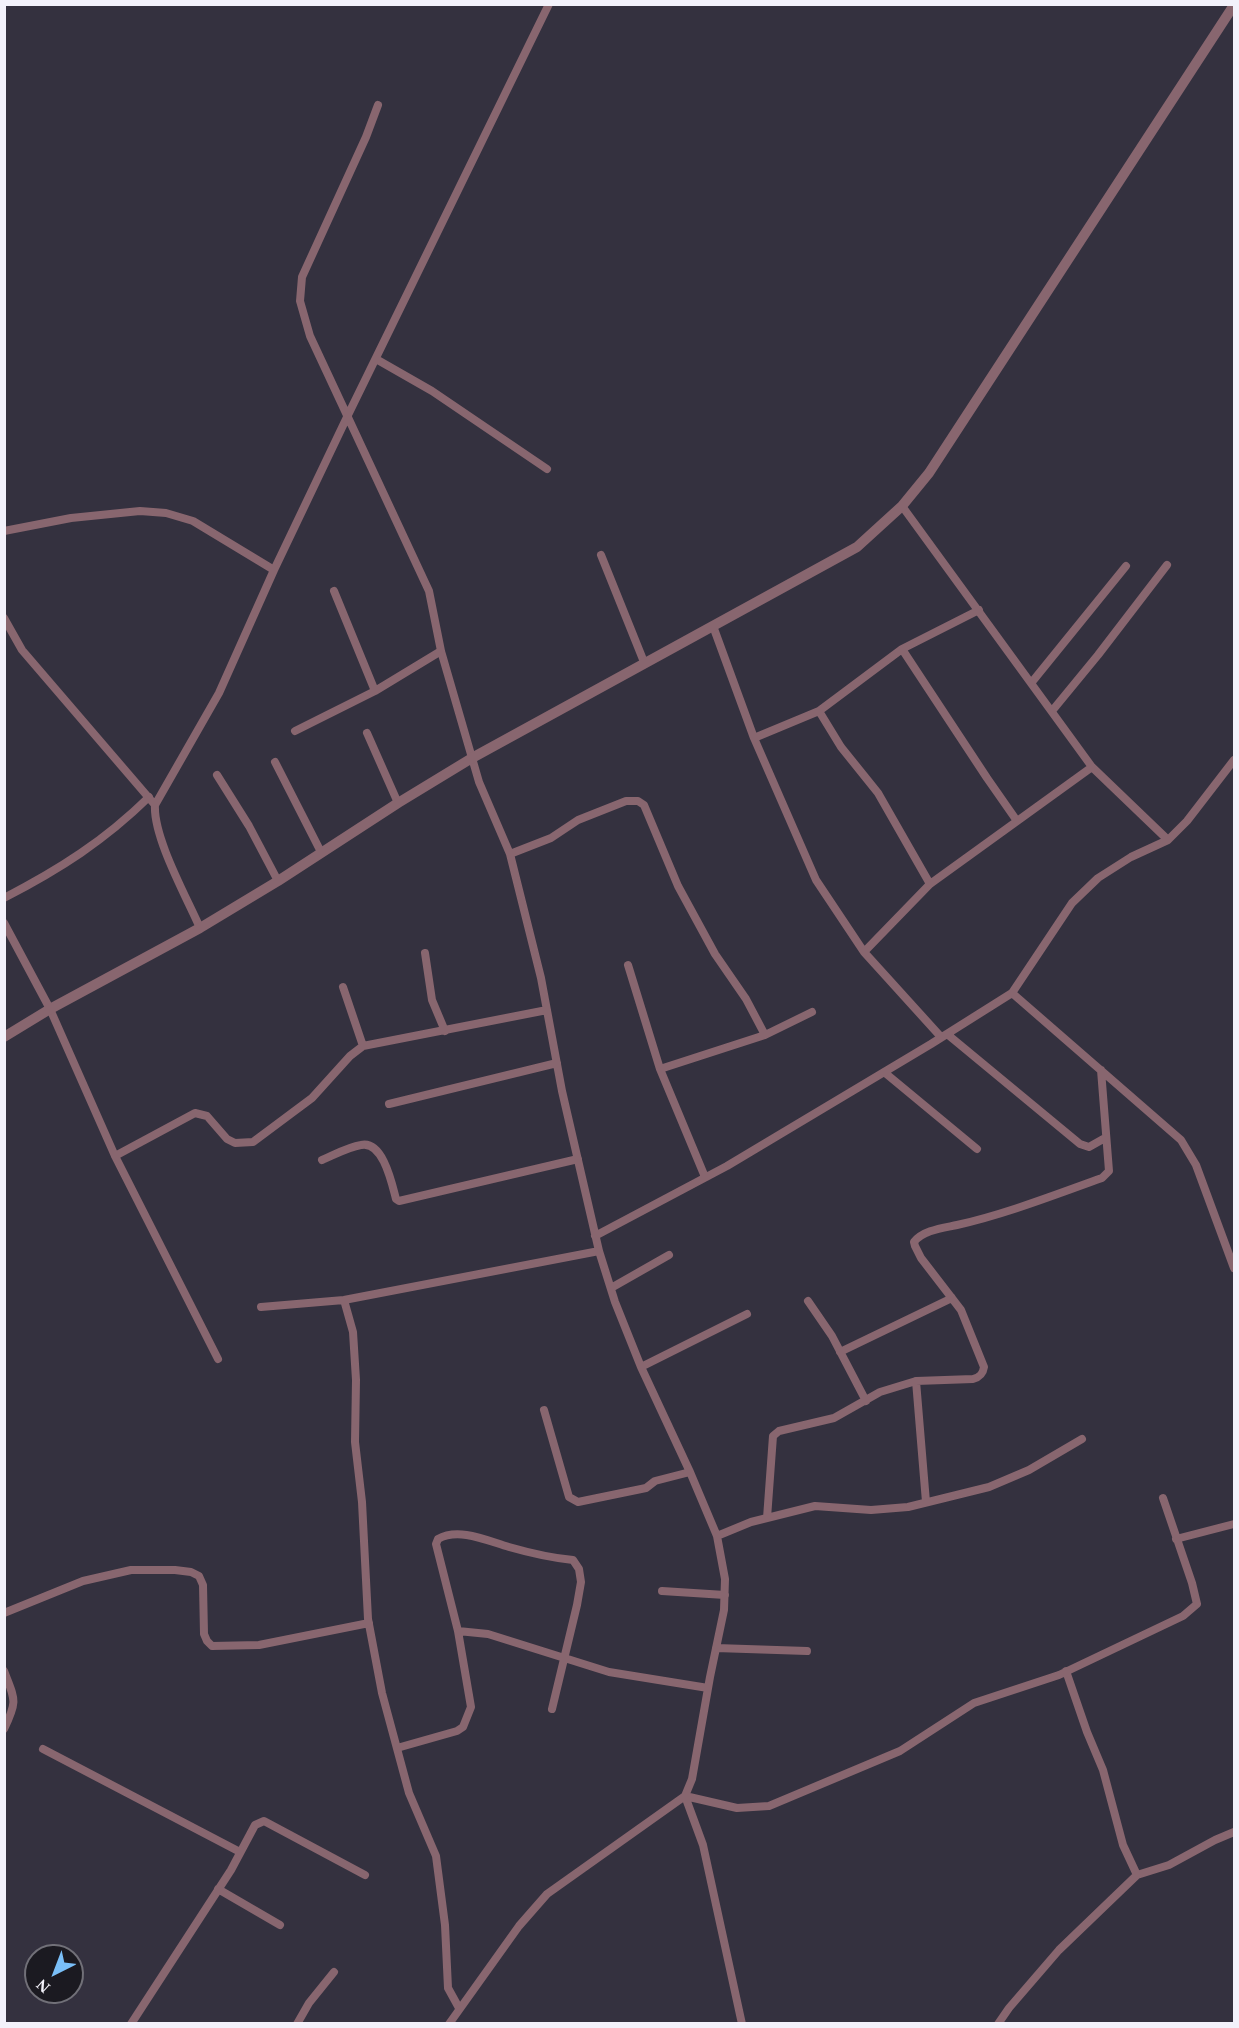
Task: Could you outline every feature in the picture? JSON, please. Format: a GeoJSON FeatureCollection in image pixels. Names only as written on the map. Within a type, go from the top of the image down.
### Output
{"type":"FeatureCollection","features":[{"type":"Feature","properties":{"kind":"street"},"geometry":{"type":"LineString","coordinates":[[200,928],[162,842],[154,817],[155,805],[219,693],[274,570],[348,415],[549,4]]}},
{"type":"Feature","properties":{"kind":"street"},"geometry":{"type":"LineString","coordinates":[[4,1037],[50,1009],[200,928],[278,881],[398,802],[472,758],[857,547],[902,506],[929,473],[1234,5]]}},
{"type":"Feature","properties":{"kind":"street"},"geometry":{"type":"LineString","coordinates":[[378,105],[366,137],[302,277],[300,301],[310,336],[429,591],[441,651],[479,782],[510,854],[547,1010],[599,1251],[641,1367],[717,1536],[725,1579],[724,1610],[692,1779],[685,1796],[547,1894],[519,1926],[448,2024]]}},
{"type":"Feature","properties":{"kind":"street"},"geometry":{"type":"LineString","coordinates":[[376,359],[432,391],[547,469]]}},
{"type":"Feature","properties":{"kind":"street"},"geometry":{"type":"LineString","coordinates":[[902,506],[1092,767],[1168,840]]}},
{"type":"Feature","properties":{"kind":"street"},"geometry":{"type":"LineString","coordinates":[[4,531],[82,517],[140,511],[166,513],[193,521],[274,570]]}},
{"type":"Feature","properties":{"kind":"street"},"geometry":{"type":"LineString","coordinates":[[601,555],[644,662]]}},
{"type":"Feature","properties":{"kind":"street"},"geometry":{"type":"LineString","coordinates":[[1052,711],[1167,565]]}},
{"type":"Feature","properties":{"kind":"street"},"geometry":{"type":"LineString","coordinates":[[1032,682],[1126,566]]}},
{"type":"Feature","properties":{"kind":"street"},"geometry":{"type":"LineString","coordinates":[[334,591],[375,691]]}},
{"type":"Feature","properties":{"kind":"street"},"geometry":{"type":"LineString","coordinates":[[754,738],[819,711],[902,649],[979,610]]}},
{"type":"Feature","properties":{"kind":"street"},"geometry":{"type":"LineString","coordinates":[[4,618],[22,650],[155,805]]}},
{"type":"Feature","properties":{"kind":"street"},"geometry":{"type":"LineString","coordinates":[[713,626],[754,738],[816,880],[864,952],[944,1035],[1080,1144],[1089,1147],[1106,1138]]}},
{"type":"Feature","properties":{"kind":"street"},"geometry":{"type":"LineString","coordinates":[[902,649],[1017,821]]}},
{"type":"Feature","properties":{"kind":"street"},"geometry":{"type":"LineString","coordinates":[[295,731],[375,691],[441,651]]}},
{"type":"Feature","properties":{"kind":"street"},"geometry":{"type":"LineString","coordinates":[[819,711],[841,747],[878,794],[930,884]]}},
{"type":"Feature","properties":{"kind":"street"},"geometry":{"type":"LineString","coordinates":[[368,733],[398,802]]}},
{"type":"Feature","properties":{"kind":"street"},"geometry":{"type":"LineString","coordinates":[[595,1236],[705,1177],[884,1072],[1012,993],[1072,903],[1098,878],[1131,857],[1168,840],[1187,821],[1234,760]]}},
{"type":"Feature","properties":{"kind":"street"},"geometry":{"type":"LineString","coordinates":[[275,762],[321,852]]}},
{"type":"Feature","properties":{"kind":"street"},"geometry":{"type":"LineString","coordinates":[[864,952],[930,884],[1092,767]]}},
{"type":"Feature","properties":{"kind":"street"},"geometry":{"type":"LineString","coordinates":[[217,775],[249,826],[278,881]]}},
{"type":"Feature","properties":{"kind":"street"},"geometry":{"type":"LineString","coordinates":[[4,898],[75,859],[125,820],[148,797]]}},
{"type":"Feature","properties":{"kind":"street"},"geometry":{"type":"LineString","coordinates":[[510,854],[551,838],[578,820],[626,801],[638,801],[644,805],[678,886],[715,954],[746,999],[765,1035]]}},
{"type":"Feature","properties":{"kind":"street"},"geometry":{"type":"LineString","coordinates":[[4,923],[50,1009],[115,1156],[218,1359]]}},
{"type":"Feature","properties":{"kind":"street"},"geometry":{"type":"LineString","coordinates":[[425,953],[432,1000],[445,1031]]}},
{"type":"Feature","properties":{"kind":"street"},"geometry":{"type":"LineString","coordinates":[[628,965],[660,1068],[705,1177]]}},
{"type":"Feature","properties":{"kind":"street"},"geometry":{"type":"LineString","coordinates":[[343,987],[363,1046]]}},
{"type":"Feature","properties":{"kind":"street"},"geometry":{"type":"LineString","coordinates":[[1012,993],[1181,1140],[1196,1165],[1234,1268]]}},
{"type":"Feature","properties":{"kind":"street"},"geometry":{"type":"LineString","coordinates":[[115,1156],[195,1113],[207,1116],[227,1139],[235,1143],[253,1142],[312,1098],[350,1056],[363,1046],[547,1010]]}},
{"type":"Feature","properties":{"kind":"street"},"geometry":{"type":"LineString","coordinates":[[660,1068],[765,1035],[812,1012]]}},
{"type":"Feature","properties":{"kind":"street"},"geometry":{"type":"LineString","coordinates":[[389,1104],[557,1063]]}},
{"type":"Feature","properties":{"kind":"street"},"geometry":{"type":"LineString","coordinates":[[767,1518],[773,1436],[779,1431],[834,1418],[880,1392],[916,1381],[973,1379],[979,1377],[983,1372],[984,1367],[961,1310],[914,1242],[919,1236],[945,1227],[989,1218],[1102,1178],[1109,1171],[1101,1070]]}},
{"type":"Feature","properties":{"kind":"street"},"geometry":{"type":"LineString","coordinates":[[884,1072],[977,1149]]}},
{"type":"Feature","properties":{"kind":"street"},"geometry":{"type":"LineString","coordinates":[[322,1160],[363,1144],[372,1146],[386,1164],[396,1199],[399,1201],[578,1159]]}},
{"type":"Feature","properties":{"kind":"street"},"geometry":{"type":"LineString","coordinates":[[261,1307],[344,1300],[599,1251]]}},
{"type":"Feature","properties":{"kind":"street"},"geometry":{"type":"LineString","coordinates":[[611,1288],[669,1255]]}},
{"type":"Feature","properties":{"kind":"street"},"geometry":{"type":"LineString","coordinates":[[840,1352],[952,1298]]}},
{"type":"Feature","properties":{"kind":"street"},"geometry":{"type":"LineString","coordinates":[[344,1300],[354,1342],[355,1442],[362,1502],[369,1623],[382,1693],[409,1792],[436,1856],[445,1925],[448,1988],[459,2008]]}},
{"type":"Feature","properties":{"kind":"street"},"geometry":{"type":"LineString","coordinates":[[808,1300],[840,1352],[866,1401]]}},
{"type":"Feature","properties":{"kind":"street"},"geometry":{"type":"LineString","coordinates":[[641,1367],[747,1314]]}},
{"type":"Feature","properties":{"kind":"street"},"geometry":{"type":"LineString","coordinates":[[916,1381],[926,1502]]}},
{"type":"Feature","properties":{"kind":"street"},"geometry":{"type":"LineString","coordinates":[[544,1410],[569,1497],[573,1500],[578,1502],[646,1488],[655,1482],[690,1472]]}},
{"type":"Feature","properties":{"kind":"street"},"geometry":{"type":"LineString","coordinates":[[717,1536],[767,1518],[815,1506],[871,1510],[908,1507],[989,1487],[1029,1470],[1082,1439]]}},
{"type":"Feature","properties":{"kind":"street"},"geometry":{"type":"LineString","coordinates":[[685,1796],[737,1808],[769,1806],[900,1751],[974,1703],[1066,1671],[1183,1616],[1197,1604],[1192,1583],[1162,1498]]}},
{"type":"Feature","properties":{"kind":"street"},"geometry":{"type":"LineString","coordinates":[[1176,1539],[1234,1524]]}},
{"type":"Feature","properties":{"kind":"street"},"geometry":{"type":"LineString","coordinates":[[397,1748],[457,1731],[463,1726],[471,1707],[458,1631],[436,1544],[438,1539],[444,1535],[479,1536],[509,1547],[573,1560],[579,1569],[581,1582],[577,1605],[552,1709]]}},
{"type":"Feature","properties":{"kind":"street"},"geometry":{"type":"LineString","coordinates":[[4,1612],[83,1581],[131,1570],[175,1570],[191,1572],[199,1576],[203,1585],[204,1634],[212,1646],[259,1645],[369,1623]]}},
{"type":"Feature","properties":{"kind":"street"},"geometry":{"type":"LineString","coordinates":[[662,1591],[724,1595]]}},
{"type":"Feature","properties":{"kind":"street"},"geometry":{"type":"LineString","coordinates":[[458,1631],[488,1634],[609,1672],[708,1688]]}},
{"type":"Feature","properties":{"kind":"street"},"geometry":{"type":"LineString","coordinates":[[716,1648],[807,1651]]}},
{"type":"Feature","properties":{"kind":"street"},"geometry":{"type":"LineString","coordinates":[[4,1671],[15,1701],[4,1729]]}},
{"type":"Feature","properties":{"kind":"street"},"geometry":{"type":"LineString","coordinates":[[1066,1671],[1103,1770],[1123,1845],[1137,1875]]}},
{"type":"Feature","properties":{"kind":"street"},"geometry":{"type":"LineString","coordinates":[[43,1749],[240,1852]]}},
{"type":"Feature","properties":{"kind":"street"},"geometry":{"type":"LineString","coordinates":[[685,1796],[703,1845],[742,2024]]}},
{"type":"Feature","properties":{"kind":"street"},"geometry":{"type":"LineString","coordinates":[[131,2024],[218,1889],[255,1825],[264,1821],[364,1875]]}},
{"type":"Feature","properties":{"kind":"street"},"geometry":{"type":"LineString","coordinates":[[998,2024],[1009,2008],[1073,1936],[1137,1875],[1169,1865],[1234,1832]]}},
{"type":"Feature","properties":{"kind":"street"},"geometry":{"type":"LineString","coordinates":[[218,1889],[280,1925]]}},
{"type":"Feature","properties":{"kind":"street"},"geometry":{"type":"LineString","coordinates":[[297,2024],[309,2002],[334,1972]]}}]}
